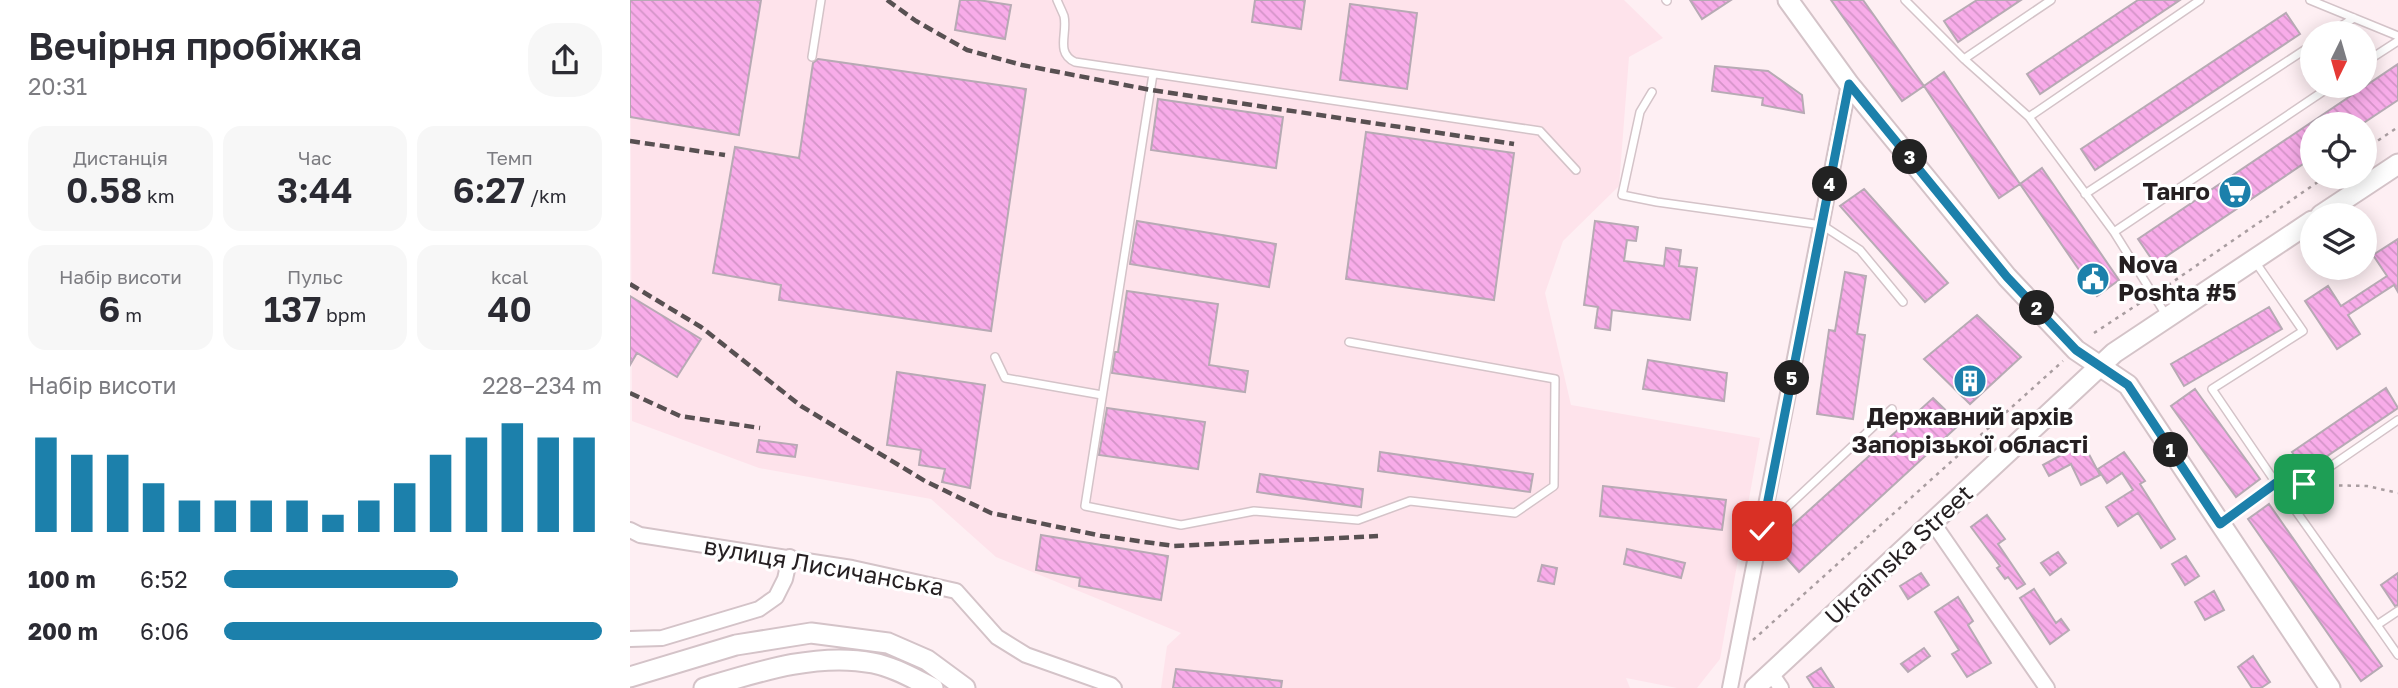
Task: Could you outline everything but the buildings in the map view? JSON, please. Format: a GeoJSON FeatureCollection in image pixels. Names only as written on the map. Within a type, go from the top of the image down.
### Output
{"type":"FeatureCollection","features":[{"type":"Feature","properties":{"kind":"main road"},"geometry":{"type":"LineString","coordinates":[[1788,0],[1849,84],[2007,277],[2076,350],[2128,385],[2327,687]]}},
{"type":"Feature","properties":{"kind":"main road"},"geometry":{"type":"LineString","coordinates":[[2339,203],[2398,164]]}},
{"type":"Feature","properties":{"kind":"main road","name":"Ukrainska Street"},"geometry":{"type":"LineString","coordinates":[[1755,688],[1776,681],[1933,523],[2114,353],[2300,230]]}},
{"type":"Feature","properties":{"kind":"main road"},"geometry":{"type":"LineString","coordinates":[[630,677],[736,645],[811,633],[888,643],[927,660],[965,688]]}},
{"type":"Feature","properties":{"kind":"main road"},"geometry":{"type":"LineString","coordinates":[[704,688],[772,668],[842,659],[876,663],[933,688]]}},
{"type":"Feature","properties":{"kind":"street"},"geometry":{"type":"LineString","coordinates":[[1731,688],[1849,84]]}},
{"type":"Feature","properties":{"kind":"street"},"geometry":{"type":"LineString","coordinates":[[1933,523],[2047,688]]}},
{"type":"Feature","properties":{"kind":"street","name":"вулиця Лисичанська"},"geometry":{"type":"LineString","coordinates":[[630,530],[640,536],[790,557],[957,591],[997,637],[1026,655],[1114,688]]}},
{"type":"Feature","properties":{"kind":"street"},"geometry":{"type":"LineString","coordinates":[[630,639],[662,638],[759,609],[776,597],[785,579],[790,557]]}},
{"type":"Feature","properties":{"kind":"lane"},"geometry":{"type":"LineString","coordinates":[[812,57],[821,0]]}},
{"type":"Feature","properties":{"kind":"lane"},"geometry":{"type":"LineString","coordinates":[[1056,0],[1064,18],[1063,52],[1067,59],[1075,62],[1540,131],[1576,170]]}},
{"type":"Feature","properties":{"kind":"lane"},"geometry":{"type":"LineString","coordinates":[[1905,0],[1964,59],[2029,117],[2114,233],[2168,318]]}},
{"type":"Feature","properties":{"kind":"lane"},"geometry":{"type":"LineString","coordinates":[[1964,59],[2051,0]]}},
{"type":"Feature","properties":{"kind":"lane"},"geometry":{"type":"LineString","coordinates":[[2029,117],[2200,0]]}},
{"type":"Feature","properties":{"kind":"lane"},"geometry":{"type":"LineString","coordinates":[[2310,0],[2398,38],[2377,53]]}},
{"type":"Feature","properties":{"kind":"lane"},"geometry":{"type":"LineString","coordinates":[[2349,21],[2354,18]]}},
{"type":"Feature","properties":{"kind":"lane"},"geometry":{"type":"LineString","coordinates":[[2085,194],[2300,53]]}},
{"type":"Feature","properties":{"kind":"lane"},"geometry":{"type":"LineString","coordinates":[[1153,74],[1085,506],[1181,525],[1254,511],[1358,520],[1410,501],[1515,513],[1553,486],[1555,379],[1349,342]]}},
{"type":"Feature","properties":{"kind":"lane"},"geometry":{"type":"LineString","coordinates":[[1652,92],[1640,112],[1622,195],[1822,225],[1860,250],[1903,302]]}},
{"type":"Feature","properties":{"kind":"lane"},"geometry":{"type":"LineString","coordinates":[[2114,233],[2313,98]]}},
{"type":"Feature","properties":{"kind":"lane"},"geometry":{"type":"LineString","coordinates":[[2254,260],[2303,331],[2212,389],[2398,655]]}},
{"type":"Feature","properties":{"kind":"lane"},"geometry":{"type":"LineString","coordinates":[[995,357],[1005,378],[1102,395]]}},
{"type":"Feature","properties":{"kind":"lane"},"geometry":{"type":"LineString","coordinates":[[1762,531],[1892,409]]}},
{"type":"Feature","properties":{"kind":"lane"},"geometry":{"type":"LineString","coordinates":[[2286,497],[2398,420]]}},
{"type":"Feature","properties":{"kind":"lane"},"geometry":{"type":"LineString","coordinates":[[2220,524],[2276,483]]}},
{"type":"Feature","properties":{"kind":"lane"},"geometry":{"type":"LineString","coordinates":[[2377,625],[2398,611]]}},
{"type":"Feature","properties":{"kind":"path"},"geometry":{"type":"LineString","coordinates":[[2377,141],[2398,127]]}},
{"type":"Feature","properties":{"kind":"path"},"geometry":{"type":"LineString","coordinates":[[2094,333],[2308,189]]}},
{"type":"Feature","properties":{"kind":"path"},"geometry":{"type":"LineString","coordinates":[[1737,655],[2063,361]]}},
{"type":"Feature","properties":{"kind":"path"},"geometry":{"type":"LineString","coordinates":[[2304,484],[2367,486],[2398,493]]}},
{"type":"Feature","properties":{"kind":"shaded area"},"geometry":{"type":"Polygon","coordinates":[[[630,0],[1624,0],[1663,38],[1629,57],[1619,186],[1563,241],[1545,293],[1571,405],[1760,438],[1720,659],[1697,688],[1677,688],[1626,678],[1630,688],[1161,688],[1167,646],[1181,633],[996,557],[931,499],[759,468],[632,421],[630,0]]]}},
{"type":"Feature","properties":{"kind":"railway"},"geometry":{"type":"LineString","coordinates":[[887,0],[916,21],[967,50],[1022,65],[1151,90],[1514,144]]}},
{"type":"Feature","properties":{"kind":"railway"},"geometry":{"type":"LineString","coordinates":[[630,141],[725,155]]}},
{"type":"Feature","properties":{"kind":"railway"},"geometry":{"type":"LineString","coordinates":[[630,284],[701,327],[801,406],[925,481],[991,513],[1102,536],[1174,546],[1378,536]]}},
{"type":"Feature","properties":{"kind":"railway"},"geometry":{"type":"LineString","coordinates":[[630,393],[680,416],[760,428]]}},
{"type":"Feature","properties":{"kind":"place","name":"Танго"},"geometry":{"type":"Point","coordinates":[2235,192]}},
{"type":"Feature","properties":{"kind":"place","name":"Nova Poshta #5"},"geometry":{"type":"Point","coordinates":[2093,279]}},
{"type":"Feature","properties":{"kind":"place","name":"Державний архів Запорізької області"},"geometry":{"type":"Point","coordinates":[1970,381]}},
{"type":"Feature","properties":{"kind":"route"},"geometry":{"type":"LineString","coordinates":[[1762,531],[1849,84],[2007,277],[2076,350],[2128,385],[2220,524],[2276,483],[2286,497],[2304,484]]}}]}
